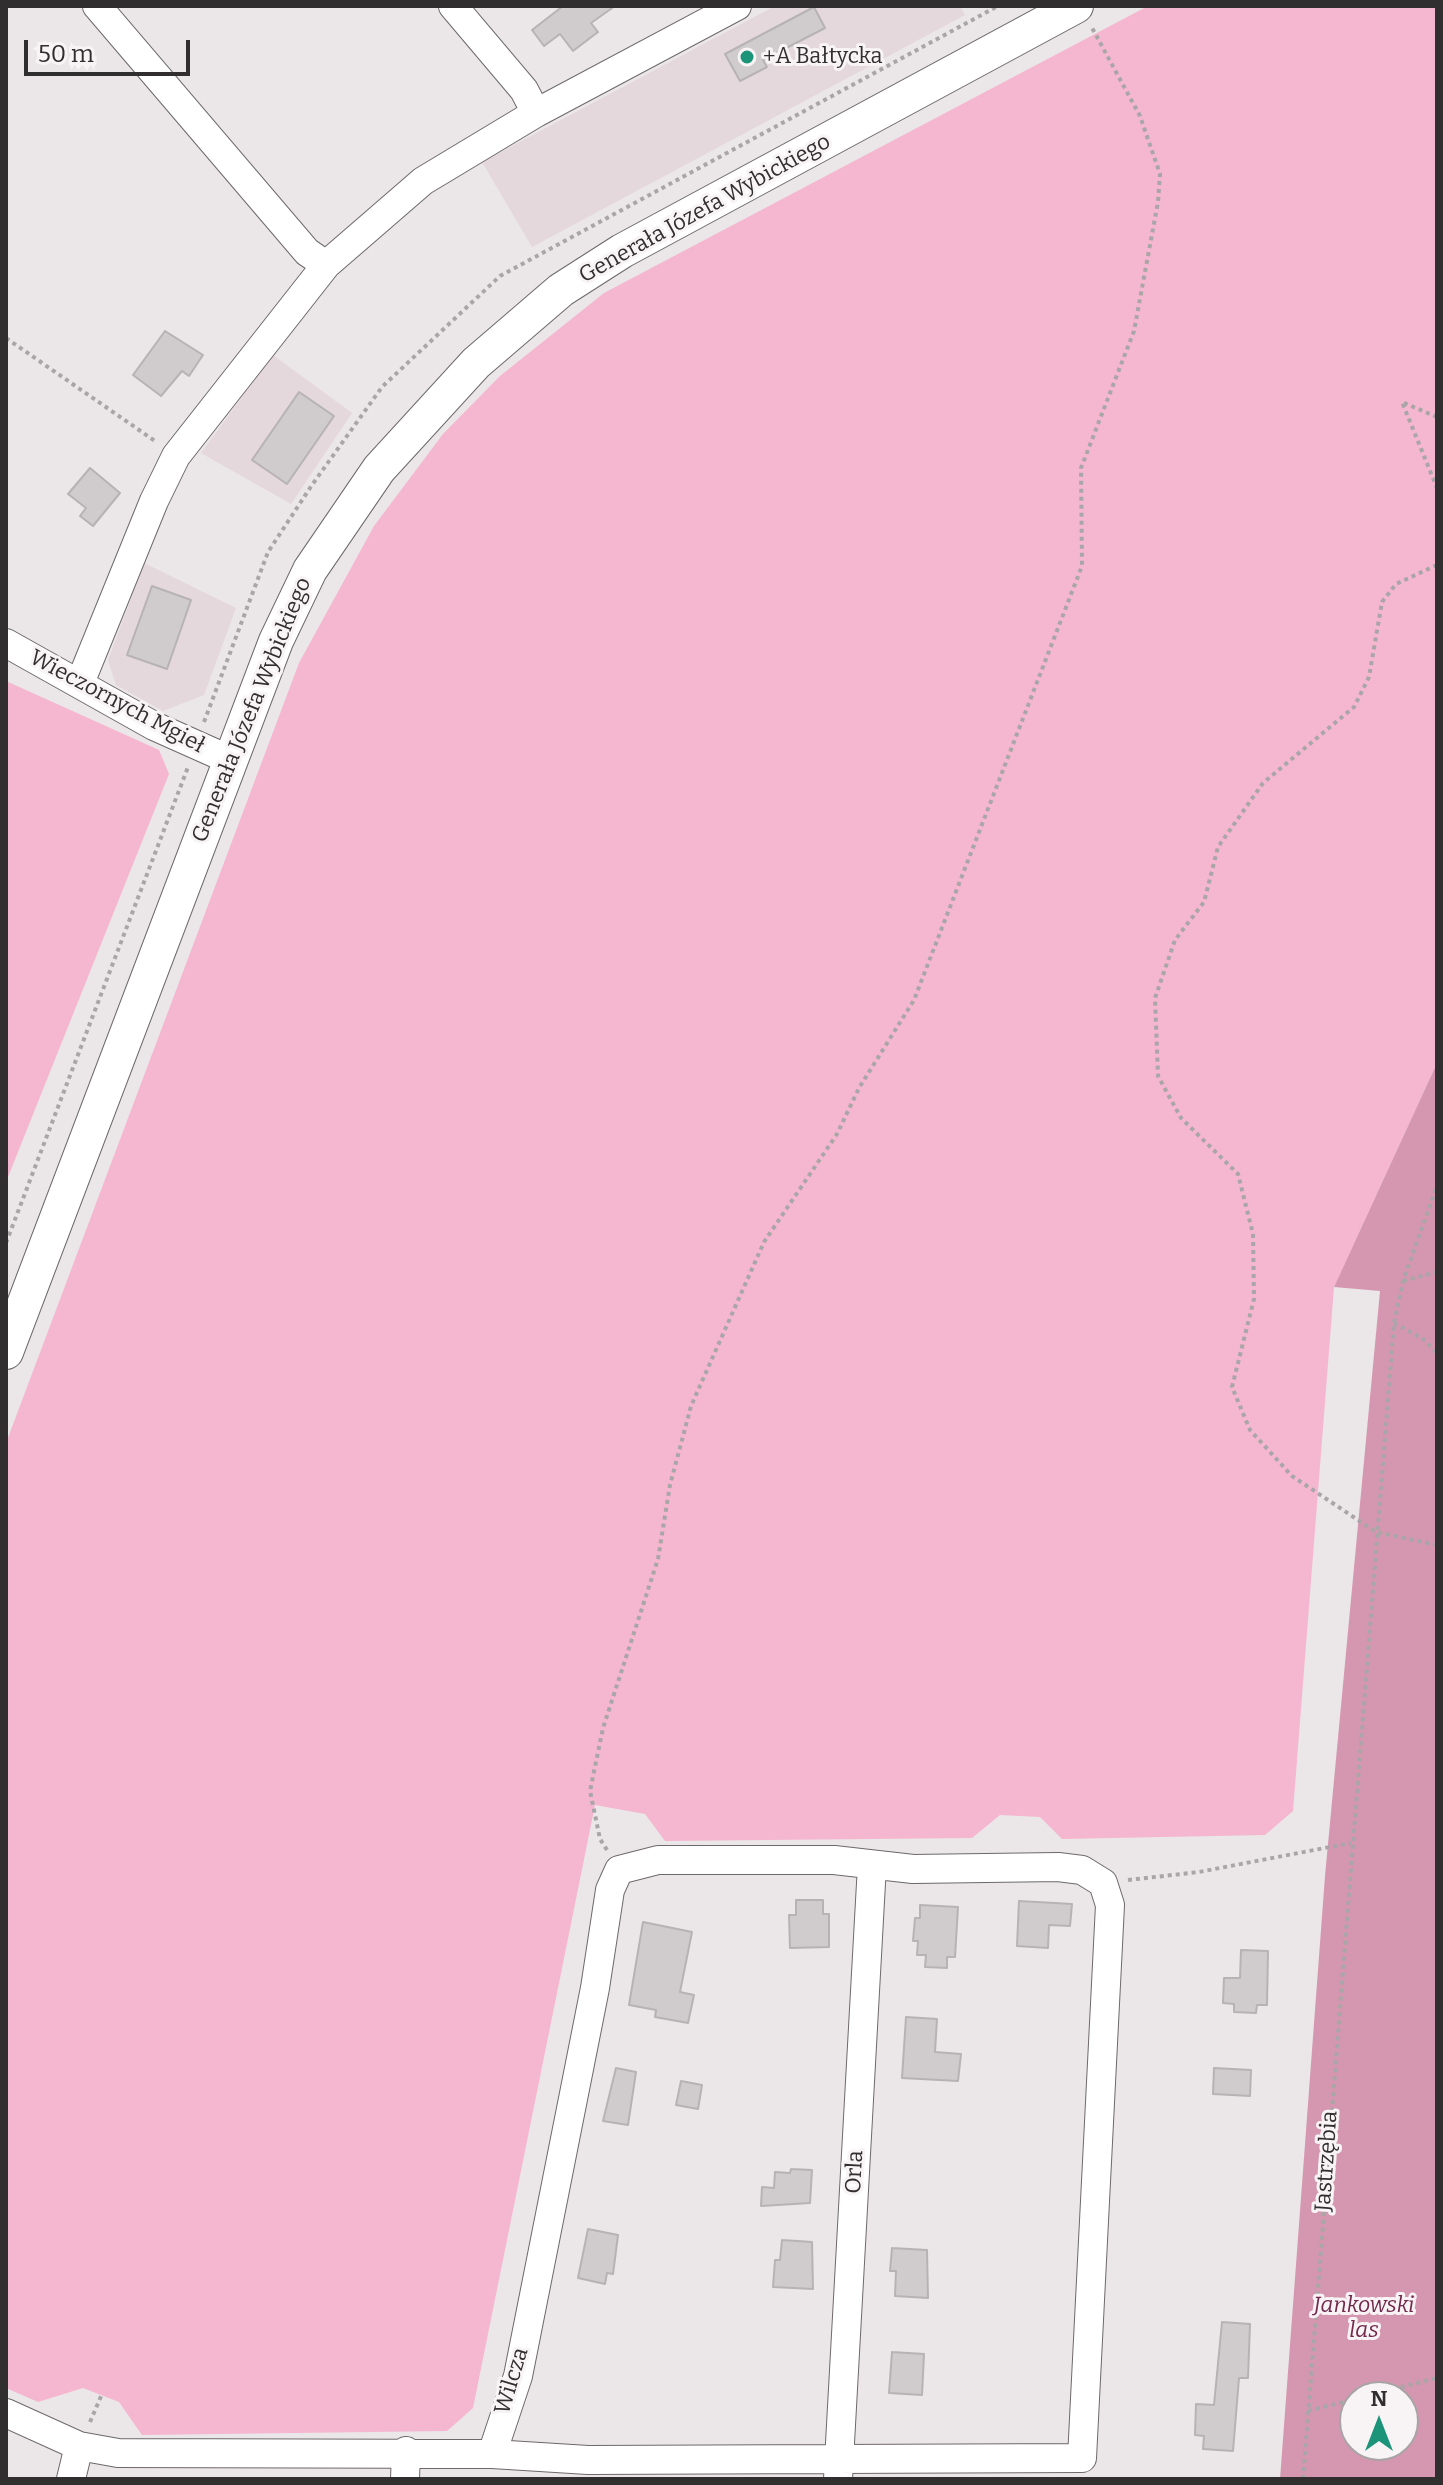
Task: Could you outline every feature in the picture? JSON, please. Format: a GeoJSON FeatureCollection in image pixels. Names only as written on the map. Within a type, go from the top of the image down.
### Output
{"type":"FeatureCollection","features":[{"type":"Feature","properties":{"kind":"main road","name":"Generała Józefa Wybickiego"},"geometry":{"type":"LineString","coordinates":[[6,1352],[228,759],[292,606],[350,506],[415,427],[515,327],[561,290],[622,251],[1082,13]]}},
{"type":"Feature","properties":{"kind":"street"},"geometry":{"type":"LineString","coordinates":[[97,6],[307,252],[326,265]]}},
{"type":"Feature","properties":{"kind":"street"},"geometry":{"type":"LineString","coordinates":[[453,6],[524,90],[536,113]]}},
{"type":"Feature","properties":{"kind":"street"},"geometry":{"type":"LineString","coordinates":[[80,683],[154,501],[176,456],[326,265],[423,181],[536,113],[737,6]]}},
{"type":"Feature","properties":{"kind":"street","name":"Wieczornych Mgieł"},"geometry":{"type":"LineString","coordinates":[[6,643],[195,747],[228,759]]}},
{"type":"Feature","properties":{"kind":"street"},"geometry":{"type":"LineString","coordinates":[[6,2413],[79,2446],[310,2466],[406,2465],[492,2454],[588,2469],[838,2470],[1082,2458],[1110,1905],[1103,1883],[1082,1870],[1058,1867],[913,1869],[834,1860],[658,1860],[619,1870]]}},
{"type":"Feature","properties":{"kind":"street","name":"Orla"},"geometry":{"type":"LineString","coordinates":[[838,2470],[872,1865]]}},
{"type":"Feature","properties":{"kind":"street","name":"Wilcza"},"geometry":{"type":"LineString","coordinates":[[492,2454],[518,2376],[595,1988],[610,1890],[619,1870]]}},
{"type":"Feature","properties":{"kind":"street"},"geometry":{"type":"LineString","coordinates":[[71,2479],[79,2446]]}},
{"type":"Feature","properties":{"kind":"path"},"geometry":{"type":"LineString","coordinates":[[619,1870],[600,1839],[590,1791],[603,1728],[658,1559],[670,1485],[691,1406],[764,1242],[837,1134],[859,1088],[914,1000],[1082,566],[1081,468],[1134,331],[1158,202],[1160,174],[1140,116],[1082,13]]}},
{"type":"Feature","properties":{"kind":"path"},"geometry":{"type":"LineString","coordinates":[[6,338],[176,456]]}},
{"type":"Feature","properties":{"kind":"path"},"geometry":{"type":"LineString","coordinates":[[1437,417],[1402,402],[1437,488]]}},
{"type":"Feature","properties":{"kind":"path"},"geometry":{"type":"LineString","coordinates":[[1437,565],[1396,584],[1382,602],[1369,677],[1354,707],[1263,783],[1218,847],[1204,902],[1175,940],[1155,998],[1158,1076],[1181,1118],[1238,1174],[1253,1234],[1254,1299],[1232,1387],[1250,1430],[1292,1476],[1376,1532],[1437,1545]]}},
{"type":"Feature","properties":{"kind":"path"},"geometry":{"type":"LineString","coordinates":[[6,1243],[195,747]]}},
{"type":"Feature","properties":{"kind":"path","name":"Jastrzębia"},"geometry":{"type":"LineString","coordinates":[[1303,2479],[1394,1323],[1403,1281],[1437,1186]]}},
{"type":"Feature","properties":{"kind":"path"},"geometry":{"type":"LineString","coordinates":[[1403,1281],[1437,1272]]}},
{"type":"Feature","properties":{"kind":"path"},"geometry":{"type":"LineString","coordinates":[[1394,1323],[1423,1339],[1437,1353]]}},
{"type":"Feature","properties":{"kind":"path"},"geometry":{"type":"LineString","coordinates":[[1103,1883],[1199,1872],[1351,1843]]}},
{"type":"Feature","properties":{"kind":"path"},"geometry":{"type":"LineString","coordinates":[[79,2446],[102,2394]]}},
{"type":"Feature","properties":{"kind":"path"},"geometry":{"type":"LineString","coordinates":[[1308,2411],[1339,2403]]}},
{"type":"Feature","properties":{"kind":"shaded area"},"geometry":{"type":"Polygon","coordinates":[[[775,6],[960,6],[965,15],[532,247],[482,162],[775,6]]]}},
{"type":"Feature","properties":{"kind":"shaded area"},"geometry":{"type":"Polygon","coordinates":[[[1148,6],[1437,6],[1437,1063],[1334,1287],[1293,1811],[1265,1835],[1062,1839],[1040,1817],[1000,1815],[972,1838],[665,1841],[645,1814],[595,1805],[473,2408],[447,2431],[142,2435],[119,2402],[83,2388],[38,2402],[6,2388],[6,1443],[299,663],[374,526],[443,434],[500,376],[604,293],[1148,6]]]}},
{"type":"Feature","properties":{"kind":"shaded area"},"geometry":{"type":"Polygon","coordinates":[[[273,355],[352,413],[291,504],[201,453],[273,355]]]}},
{"type":"Feature","properties":{"kind":"shaded area"},"geometry":{"type":"Polygon","coordinates":[[[144,563],[236,608],[204,695],[163,711],[116,685],[108,660],[144,563]]]}},
{"type":"Feature","properties":{"kind":"shaded area"},"geometry":{"type":"Polygon","coordinates":[[[6,681],[159,750],[169,774],[6,1182],[6,681]]]}},
{"type":"Feature","properties":{"kind":"green space","name":"Jankowski las"},"geometry":{"type":"Polygon","coordinates":[[[1437,1063],[1437,2479],[1280,2479],[1325,1876],[1380,1291],[1334,1287],[1437,1063]]]}},
{"type":"Feature","properties":{"kind":"building"},"geometry":{"type":"Polygon","coordinates":[[[563,6],[615,6],[591,23],[598,32],[573,51],[560,34],[544,46],[532,30],[563,6]]]}},
{"type":"Feature","properties":{"kind":"building"},"geometry":{"type":"Polygon","coordinates":[[[814,7],[825,28],[763,60],[767,67],[740,81],[725,54],[814,7]]]}},
{"type":"Feature","properties":{"kind":"building"},"geometry":{"type":"Polygon","coordinates":[[[165,331],[203,355],[189,376],[182,371],[161,396],[133,375],[165,331]]]}},
{"type":"Feature","properties":{"kind":"building"},"geometry":{"type":"Polygon","coordinates":[[[299,392],[334,416],[287,484],[252,460],[299,392]]]}},
{"type":"Feature","properties":{"kind":"building"},"geometry":{"type":"Polygon","coordinates":[[[90,468],[120,493],[93,526],[80,516],[86,508],[68,494],[90,468]]]}},
{"type":"Feature","properties":{"kind":"building"},"geometry":{"type":"Polygon","coordinates":[[[152,586],[191,600],[167,669],[127,655],[152,586]]]}},
{"type":"Feature","properties":{"kind":"building"},"geometry":{"type":"Polygon","coordinates":[[[796,1900],[823,1900],[823,1914],[829,1914],[829,1947],[790,1948],[789,1915],[796,1915],[796,1900]]]}},
{"type":"Feature","properties":{"kind":"building"},"geometry":{"type":"Polygon","coordinates":[[[1019,1901],[1072,1904],[1070,1926],[1049,1925],[1048,1948],[1017,1946],[1019,1901]]]}},
{"type":"Feature","properties":{"kind":"building"},"geometry":{"type":"Polygon","coordinates":[[[920,1905],[958,1907],[955,1957],[947,1957],[947,1968],[925,1967],[926,1955],[917,1955],[918,1941],[913,1941],[915,1918],[920,1918],[920,1905]]]}},
{"type":"Feature","properties":{"kind":"building"},"geometry":{"type":"Polygon","coordinates":[[[643,1922],[692,1932],[680,1992],[694,1995],[688,2023],[655,2017],[656,2010],[629,2005],[643,1922]]]}},
{"type":"Feature","properties":{"kind":"building"},"geometry":{"type":"Polygon","coordinates":[[[1241,1950],[1268,1951],[1267,2005],[1257,2005],[1256,2013],[1234,2012],[1234,2004],[1223,2003],[1224,1978],[1240,1978],[1241,1950]]]}},
{"type":"Feature","properties":{"kind":"building"},"geometry":{"type":"Polygon","coordinates":[[[906,2017],[937,2019],[935,2052],[961,2054],[958,2081],[902,2078],[906,2017]]]}},
{"type":"Feature","properties":{"kind":"building"},"geometry":{"type":"Polygon","coordinates":[[[616,2068],[636,2072],[628,2125],[603,2121],[616,2068]]]}},
{"type":"Feature","properties":{"kind":"building"},"geometry":{"type":"Polygon","coordinates":[[[1214,2068],[1251,2070],[1250,2096],[1213,2094],[1214,2068]]]}},
{"type":"Feature","properties":{"kind":"building"},"geometry":{"type":"Polygon","coordinates":[[[681,2081],[702,2085],[698,2109],[676,2105],[681,2081]]]}},
{"type":"Feature","properties":{"kind":"building"},"geometry":{"type":"Polygon","coordinates":[[[791,2169],[812,2170],[810,2203],[761,2206],[762,2187],[774,2188],[775,2172],[790,2173],[791,2169]]]}},
{"type":"Feature","properties":{"kind":"building"},"geometry":{"type":"Polygon","coordinates":[[[588,2229],[618,2235],[613,2274],[607,2273],[605,2284],[578,2278],[588,2229]]]}},
{"type":"Feature","properties":{"kind":"building"},"geometry":{"type":"Polygon","coordinates":[[[782,2240],[812,2242],[813,2289],[773,2287],[775,2260],[780,2260],[782,2240]]]}},
{"type":"Feature","properties":{"kind":"building"},"geometry":{"type":"Polygon","coordinates":[[[892,2248],[927,2250],[928,2298],[895,2296],[896,2271],[890,2271],[892,2248]]]}},
{"type":"Feature","properties":{"kind":"building"},"geometry":{"type":"Polygon","coordinates":[[[1222,2322],[1250,2324],[1248,2378],[1239,2378],[1233,2451],[1203,2449],[1204,2436],[1195,2435],[1196,2404],[1214,2405],[1222,2322]]]}},
{"type":"Feature","properties":{"kind":"building"},"geometry":{"type":"Polygon","coordinates":[[[892,2352],[924,2354],[922,2395],[889,2393],[892,2352]]]}},
{"type":"Feature","properties":{"kind":"place","name":"+A Bałtycka"},"geometry":{"type":"Point","coordinates":[747,57]}}]}
